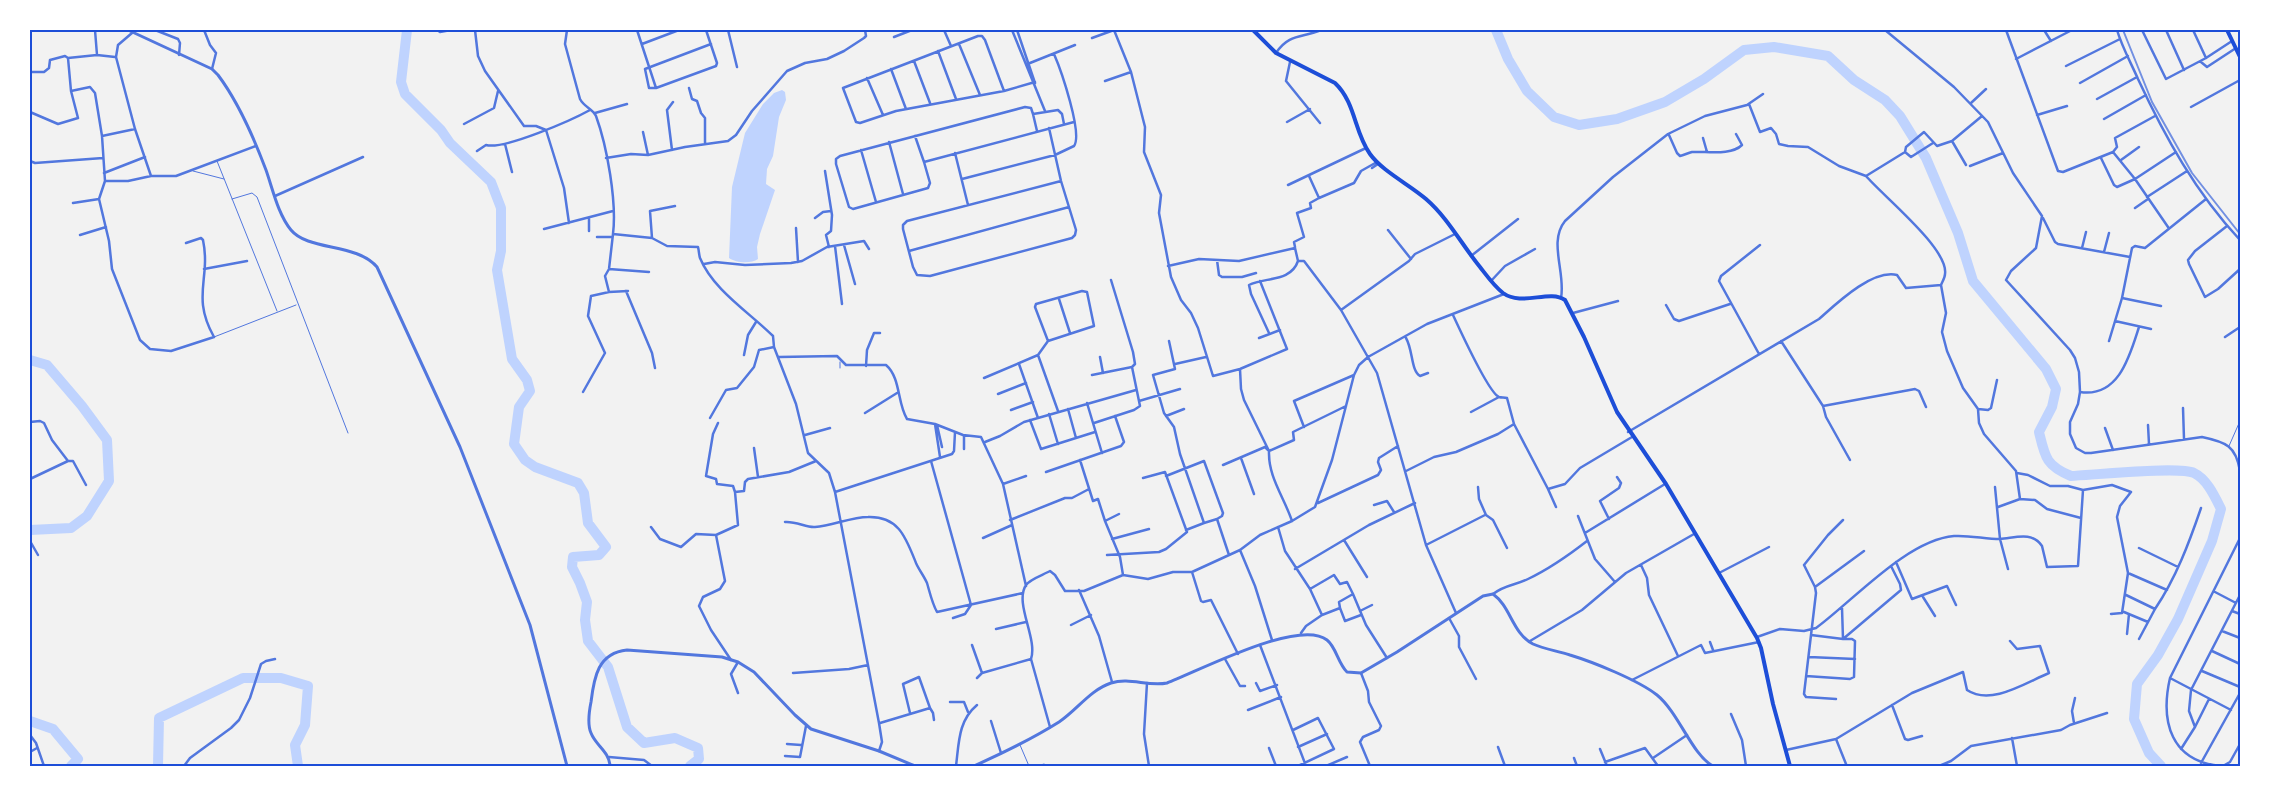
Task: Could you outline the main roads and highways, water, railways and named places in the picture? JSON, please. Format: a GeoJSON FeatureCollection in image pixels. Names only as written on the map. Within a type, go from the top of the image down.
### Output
{"type":"FeatureCollection","features":[{"type":"Feature","properties":{"kind":"main road"},"geometry":{"type":"LineString","coordinates":[[1253,30],[1276,53],[1290,62],[1335,83],[1341,88],[1352,107],[1366,148],[1378,162],[1428,200],[1491,281],[1504,294],[1522,299],[1561,298],[1573,313],[1616,412],[1628,432],[1666,484],[1758,640],[1790,766]]}},
{"type":"Feature","properties":{"kind":"main road"},"geometry":{"type":"LineString","coordinates":[[2227,30],[2240,57]]}},
{"type":"Feature","properties":{"kind":"water"},"geometry":{"type":"Polygon","coordinates":[[[782,90],[785,92],[786,100],[779,117],[773,156],[767,169],[766,184],[775,190],[760,234],[757,247],[758,259],[748,262],[736,261],[729,258],[732,187],[745,133],[763,104],[774,93],[782,90]]]}},
{"type":"Feature","properties":{"kind":"waterway"},"geometry":{"type":"LineString","coordinates":[[407,30],[401,82],[405,94],[441,130],[450,143],[491,182],[501,208],[501,251],[497,270],[512,359],[527,380],[530,391],[519,407],[514,444],[525,460],[535,467],[578,483],[584,493],[588,523],[606,547],[599,555],[573,557],[572,567],[587,602],[585,620],[588,641],[608,667],[627,727],[644,743],[675,738],[698,748],[699,759],[690,766]]}},
{"type":"Feature","properties":{"kind":"waterway"},"geometry":{"type":"LineString","coordinates":[[1496,30],[1508,59],[1527,91],[1554,117],[1579,125],[1617,119],[1665,102],[1704,79],[1744,50],[1774,47],[1828,56],[1854,80],[1885,100],[1900,116],[1926,158],[1958,233],[1973,281],[2046,369],[2056,389],[2052,407],[2039,432],[2045,454],[2051,464],[2071,476],[2172,470],[2194,473],[2207,484],[2221,509],[2212,541],[2178,619],[2158,655],[2137,684],[2134,719],[2149,753],[2161,766]]}},
{"type":"Feature","properties":{"kind":"waterway"},"geometry":{"type":"LineString","coordinates":[[30,360],[47,365],[82,406],[107,440],[109,481],[87,516],[71,528],[30,530]]}},
{"type":"Feature","properties":{"kind":"waterway"},"geometry":{"type":"LineString","coordinates":[[158,766],[159,718],[243,678],[281,678],[308,686],[305,725],[295,745],[298,766]]}},
{"type":"Feature","properties":{"kind":"waterway"},"geometry":{"type":"LineString","coordinates":[[30,721],[53,729],[78,759],[71,766]]}},
{"type":"Feature","properties":{"kind":"railway"},"geometry":{"type":"LineString","coordinates":[[2123,30],[2152,102],[2192,173],[2240,234]]}}]}
